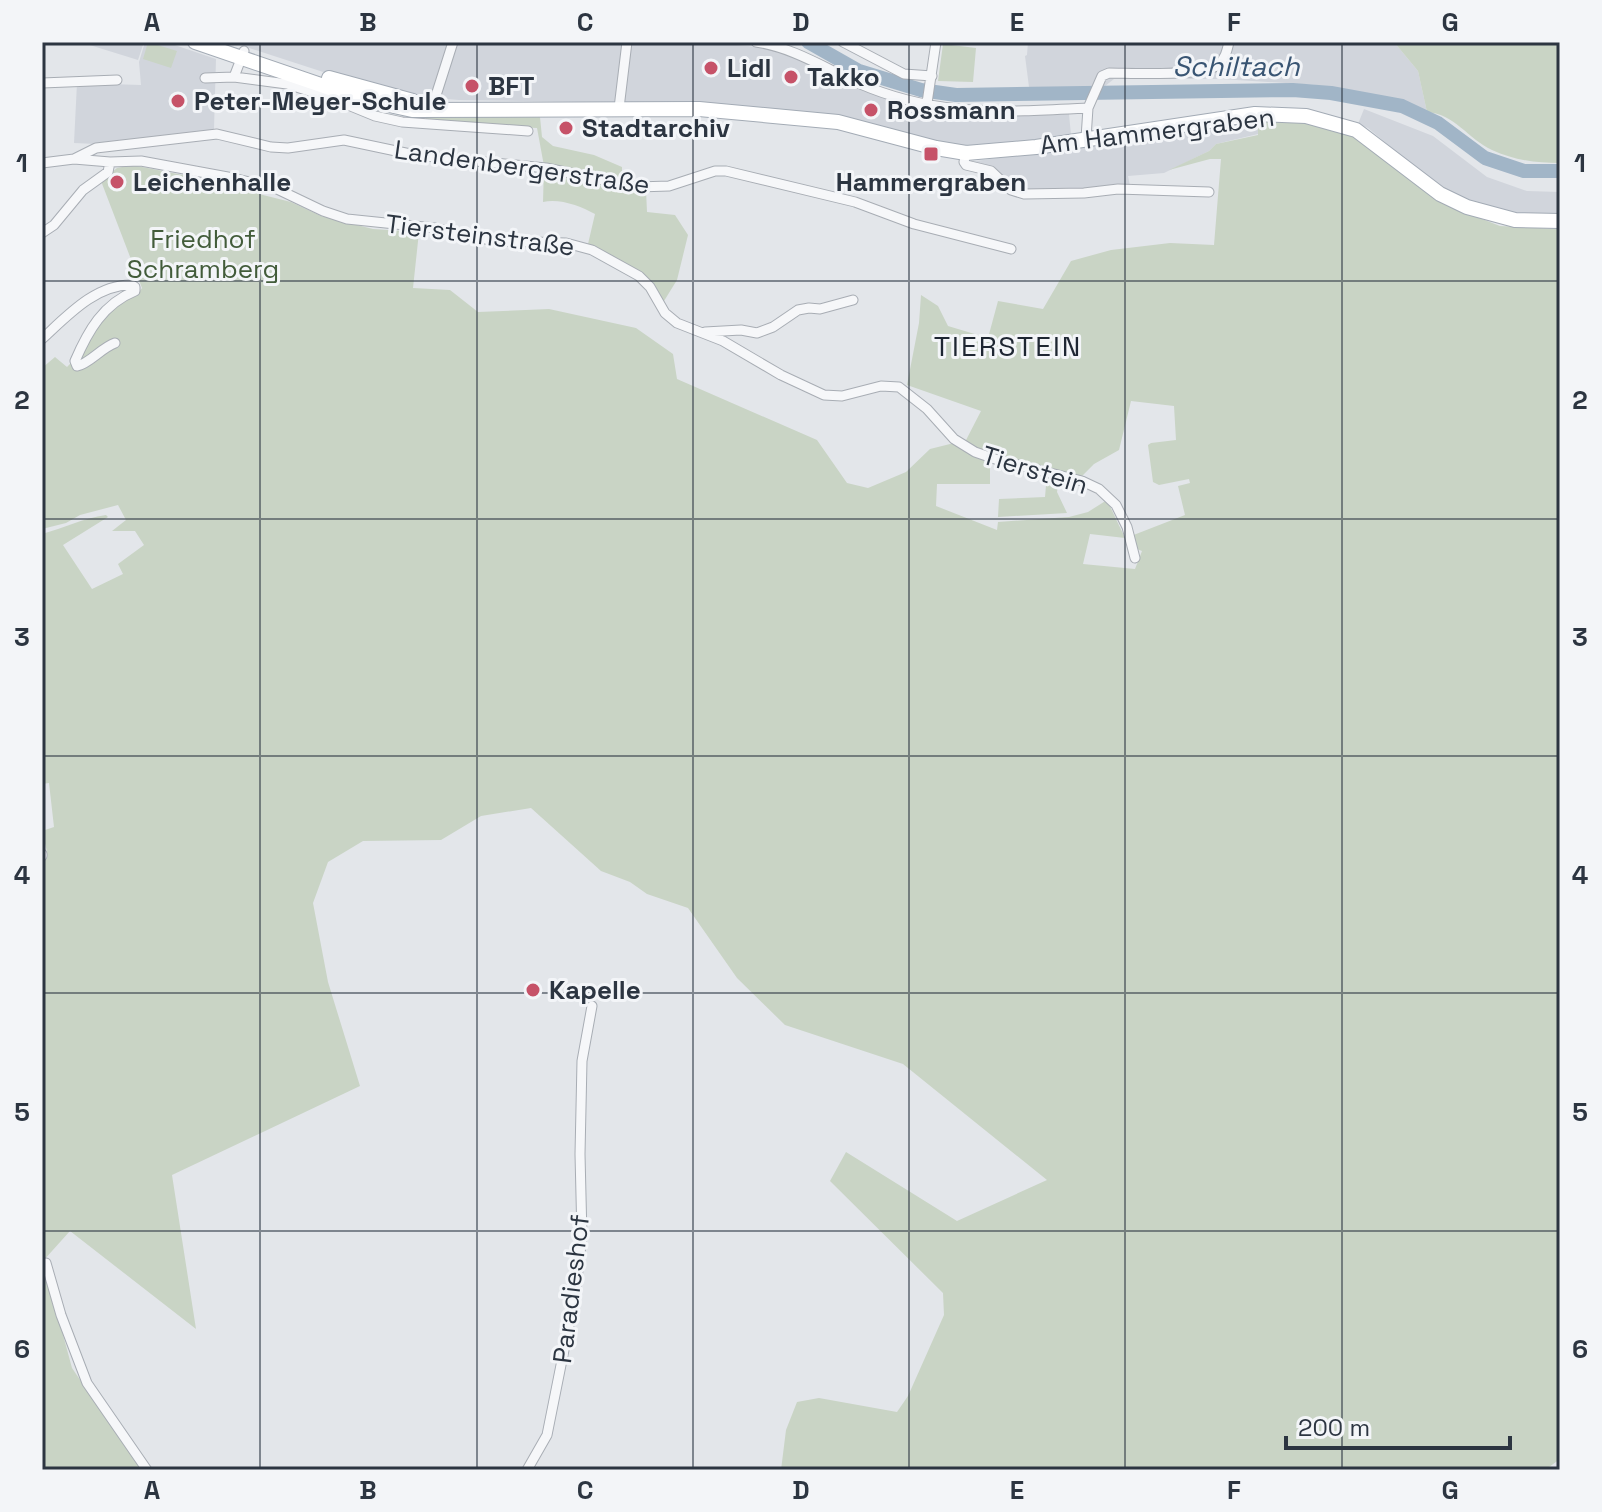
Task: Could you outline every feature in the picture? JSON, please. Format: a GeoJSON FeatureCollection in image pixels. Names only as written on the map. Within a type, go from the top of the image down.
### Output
{"type":"FeatureCollection","features":[{"type":"Feature","properties":{"kind":"main road"},"geometry":{"type":"LineString","coordinates":[[195,42],[242,54]]}},
{"type":"Feature","properties":{"kind":"main road"},"geometry":{"type":"LineString","coordinates":[[218,42],[242,54]]}},
{"type":"Feature","properties":{"kind":"main road","name":"Am Hammergraben"},"geometry":{"type":"LineString","coordinates":[[242,54],[432,108],[699,109],[796,117],[838,122],[966,153],[1036,147],[1255,114],[1306,116],[1346,126],[1376,144],[1440,194],[1467,207],[1515,220],[1560,221]]}},
{"type":"Feature","properties":{"kind":"street"},"geometry":{"type":"LineString","coordinates":[[432,108],[453,42]]}},
{"type":"Feature","properties":{"kind":"street"},"geometry":{"type":"LineString","coordinates":[[619,108],[627,42]]}},
{"type":"Feature","properties":{"kind":"street"},"geometry":{"type":"LineString","coordinates":[[756,42],[805,57],[902,99],[928,99]]}},
{"type":"Feature","properties":{"kind":"street"},"geometry":{"type":"LineString","coordinates":[[843,42],[904,74],[931,80]]}},
{"type":"Feature","properties":{"kind":"street"},"geometry":{"type":"LineString","coordinates":[[936,42],[928,99],[930,106],[996,112],[1089,105]]}},
{"type":"Feature","properties":{"kind":"street"},"geometry":{"type":"LineString","coordinates":[[1086,138],[1089,105],[1102,76],[1109,73],[1205,71],[1222,60],[1229,42]]}},
{"type":"Feature","properties":{"kind":"street"},"geometry":{"type":"LineString","coordinates":[[234,77],[242,54]]}},
{"type":"Feature","properties":{"kind":"street"},"geometry":{"type":"LineString","coordinates":[[205,78],[234,77],[287,84],[375,116],[402,122],[528,131]]}},
{"type":"Feature","properties":{"kind":"street"},"geometry":{"type":"LineString","coordinates":[[42,83],[117,80]]}},
{"type":"Feature","properties":{"kind":"street","name":"Landenbergerstraße"},"geometry":{"type":"LineString","coordinates":[[74,159],[96,148],[217,134],[288,148],[344,140],[415,155],[546,168],[638,187],[669,186],[715,171],[726,171],[855,202],[914,224],[1011,249]]}},
{"type":"Feature","properties":{"kind":"street","name":"Am Hammergraben"},"geometry":{"type":"LineString","coordinates":[[966,153],[966,165],[991,171],[1015,193],[1044,195],[1118,189],[1209,192]]}},
{"type":"Feature","properties":{"kind":"street","name":"Tiersteinstraße"},"geometry":{"type":"LineString","coordinates":[[42,163],[74,159],[141,161],[277,189],[347,219],[434,228],[495,241],[566,243],[592,250],[639,276],[650,287],[665,313],[677,323],[704,332],[824,395],[842,396],[869,390]]}},
{"type":"Feature","properties":{"kind":"street"},"geometry":{"type":"LineString","coordinates":[[42,233],[54,225],[83,190],[108,172],[110,162]]}},
{"type":"Feature","properties":{"kind":"street"},"geometry":{"type":"LineString","coordinates":[[42,339],[61,321],[105,290],[132,285],[135,291],[109,305],[96,321],[75,361],[77,366],[84,365],[100,350],[115,343]]}},
{"type":"Feature","properties":{"kind":"street","name":"Tiersteinstraße"},"geometry":{"type":"LineString","coordinates":[[704,332],[741,330],[757,333],[773,327],[798,310],[820,309],[853,300]]}},
{"type":"Feature","properties":{"kind":"street","name":"Tierstein"},"geometry":{"type":"LineString","coordinates":[[869,390],[881,386],[899,387],[920,403],[954,439],[975,452],[1082,481],[1099,489],[1116,505],[1127,527],[1135,558]]}},
{"type":"Feature","properties":{"kind":"street","name":"Paradieshof"},"geometry":{"type":"LineString","coordinates":[[527,1470],[547,1435],[575,1295],[582,1237],[582,1061],[592,1006]]}},
{"type":"Feature","properties":{"kind":"street"},"geometry":{"type":"LineString","coordinates":[[46,1263],[61,1315],[87,1383],[147,1470]]}},
{"type":"Feature","properties":{"kind":"shaded area"},"geometry":{"type":"Polygon","coordinates":[[[80,42],[144,42],[138,60],[80,42]]]}},
{"type":"Feature","properties":{"kind":"shaded area","name":"Peter-Meyer-Schule"},"geometry":{"type":"Polygon","coordinates":[[[145,42],[166,42],[216,59],[214,129],[96,144],[74,143],[77,83],[141,85],[139,62],[145,42]]]}},
{"type":"Feature","properties":{"kind":"shaded area"},"geometry":{"type":"Polygon","coordinates":[[[231,42],[704,42],[769,48],[795,55],[907,106],[980,113],[1069,114],[1071,135],[978,149],[944,145],[854,121],[638,103],[459,100],[411,96],[357,83],[231,42]]]}},
{"type":"Feature","properties":{"kind":"shaded area"},"geometry":{"type":"Polygon","coordinates":[[[1028,42],[1218,42],[1219,45],[1259,45],[1259,42],[1394,42],[1418,71],[1427,112],[1389,97],[1384,100],[1317,85],[1221,79],[1114,79],[1100,90],[1029,87],[1025,56],[1028,42]]]}},
{"type":"Feature","properties":{"kind":"shaded area"},"geometry":{"type":"Polygon","coordinates":[[[1364,109],[1433,136],[1487,177],[1527,191],[1560,192],[1560,214],[1507,212],[1457,196],[1422,173],[1368,128],[1358,124],[1364,109]]]}},
{"type":"Feature","properties":{"kind":"shaded area"},"geometry":{"type":"Polygon","coordinates":[[[1258,121],[1258,134],[1216,144],[1209,151],[1164,173],[1128,176],[1130,186],[1052,194],[1016,191],[969,162],[1258,121]]]}},
{"type":"Feature","properties":{"kind":"green space"},"geometry":{"type":"Polygon","coordinates":[[[148,42],[177,51],[171,68],[143,59],[148,42]]]}},
{"type":"Feature","properties":{"kind":"green space"},"geometry":{"type":"Polygon","coordinates":[[[1394,42],[1560,42],[1560,163],[1525,160],[1500,153],[1483,145],[1446,117],[1427,112],[1418,71],[1394,42]]]}},
{"type":"Feature","properties":{"kind":"green space"},"geometry":{"type":"Polygon","coordinates":[[[943,44],[976,48],[973,82],[938,81],[943,44]]]}},
{"type":"Feature","properties":{"kind":"green space"},"geometry":{"type":"Polygon","coordinates":[[[426,116],[540,117],[542,137],[553,146],[594,155],[622,167],[622,185],[646,190],[647,212],[675,215],[688,235],[677,280],[664,301],[637,271],[588,244],[595,214],[570,204],[543,202],[544,166],[537,128],[426,123],[426,116]]]}},
{"type":"Feature","properties":{"kind":"green space","name":"Friedhof Schramberg"},"geometry":{"type":"Polygon","coordinates":[[[1258,121],[1303,122],[1355,136],[1449,206],[1500,226],[1560,229],[1560,1459],[1545,1470],[781,1470],[786,1430],[797,1402],[819,1398],[897,1412],[908,1396],[944,1315],[943,1293],[830,1181],[846,1152],[957,1221],[1047,1180],[903,1064],[785,1025],[737,978],[688,908],[647,894],[630,882],[601,871],[531,808],[481,816],[441,840],[363,841],[328,862],[313,903],[328,982],[360,1086],[172,1175],[196,1329],[70,1231],[43,1261],[72,1368],[141,1470],[42,1470],[42,867],[47,852],[42,831],[54,827],[49,783],[42,784],[42,534],[89,518],[108,517],[63,545],[92,589],[123,574],[118,564],[144,545],[135,531],[112,531],[126,520],[118,505],[42,529],[42,368],[55,357],[67,367],[105,315],[114,306],[136,296],[142,288],[101,181],[117,168],[132,165],[291,202],[321,216],[373,229],[419,232],[413,288],[450,290],[478,312],[549,309],[636,328],[673,354],[677,379],[817,440],[847,483],[868,488],[906,472],[930,449],[954,443],[990,460],[990,484],[937,484],[936,506],[997,530],[998,522],[1069,517],[1088,512],[1107,500],[1125,538],[1090,534],[1083,564],[1135,569],[1142,551],[1137,549],[1131,536],[1185,515],[1178,486],[1190,483],[1189,479],[1159,485],[1153,482],[1148,445],[1176,440],[1174,406],[1131,401],[1119,450],[1094,464],[1081,477],[1005,460],[964,444],[981,411],[907,385],[921,295],[938,306],[948,326],[988,338],[998,301],[1043,309],[1071,261],[1111,250],[1170,243],[1214,245],[1221,159],[1169,170],[1209,151],[1216,144],[1258,135],[1258,121]]]}},
{"type":"Feature","properties":{"kind":"green space"},"geometry":{"type":"Polygon","coordinates":[[[1047,474],[1059,480],[1057,492],[1067,513],[998,517],[999,499],[1045,497],[1047,474]]]}},
{"type":"Feature","properties":{"kind":"waterway","name":"Schiltach"},"geometry":{"type":"LineString","coordinates":[[808,42],[859,71],[921,90],[956,95],[1293,90],[1331,93],[1402,106],[1438,123],[1485,158],[1524,171],[1560,171]]}},
{"type":"Feature","properties":{"kind":"place","name":"Lidl"},"geometry":{"type":"Point","coordinates":[711,68]}},
{"type":"Feature","properties":{"kind":"place","name":"Takko"},"geometry":{"type":"Point","coordinates":[791,77]}},
{"type":"Feature","properties":{"kind":"place","name":"BFT"},"geometry":{"type":"Point","coordinates":[472,86]}},
{"type":"Feature","properties":{"kind":"place","name":"Peter-Meyer-Schule"},"geometry":{"type":"Point","coordinates":[178,101]}},
{"type":"Feature","properties":{"kind":"place","name":"Rossmann"},"geometry":{"type":"Point","coordinates":[871,110]}},
{"type":"Feature","properties":{"kind":"place","name":"Stadtarchiv"},"geometry":{"type":"Point","coordinates":[566,128]}},
{"type":"Feature","properties":{"kind":"place","name":"Hammergraben"},"geometry":{"type":"Point","coordinates":[931,154]}},
{"type":"Feature","properties":{"kind":"place","name":"Leichenhalle"},"geometry":{"type":"Point","coordinates":[117,182]}},
{"type":"Feature","properties":{"kind":"place","name":"Kapelle"},"geometry":{"type":"Point","coordinates":[533,990]}},
{"type":"Feature","properties":{"kind":"district","name":"TIERSTEIN"},"geometry":{"type":"Point","coordinates":[1008,346]}}]}
